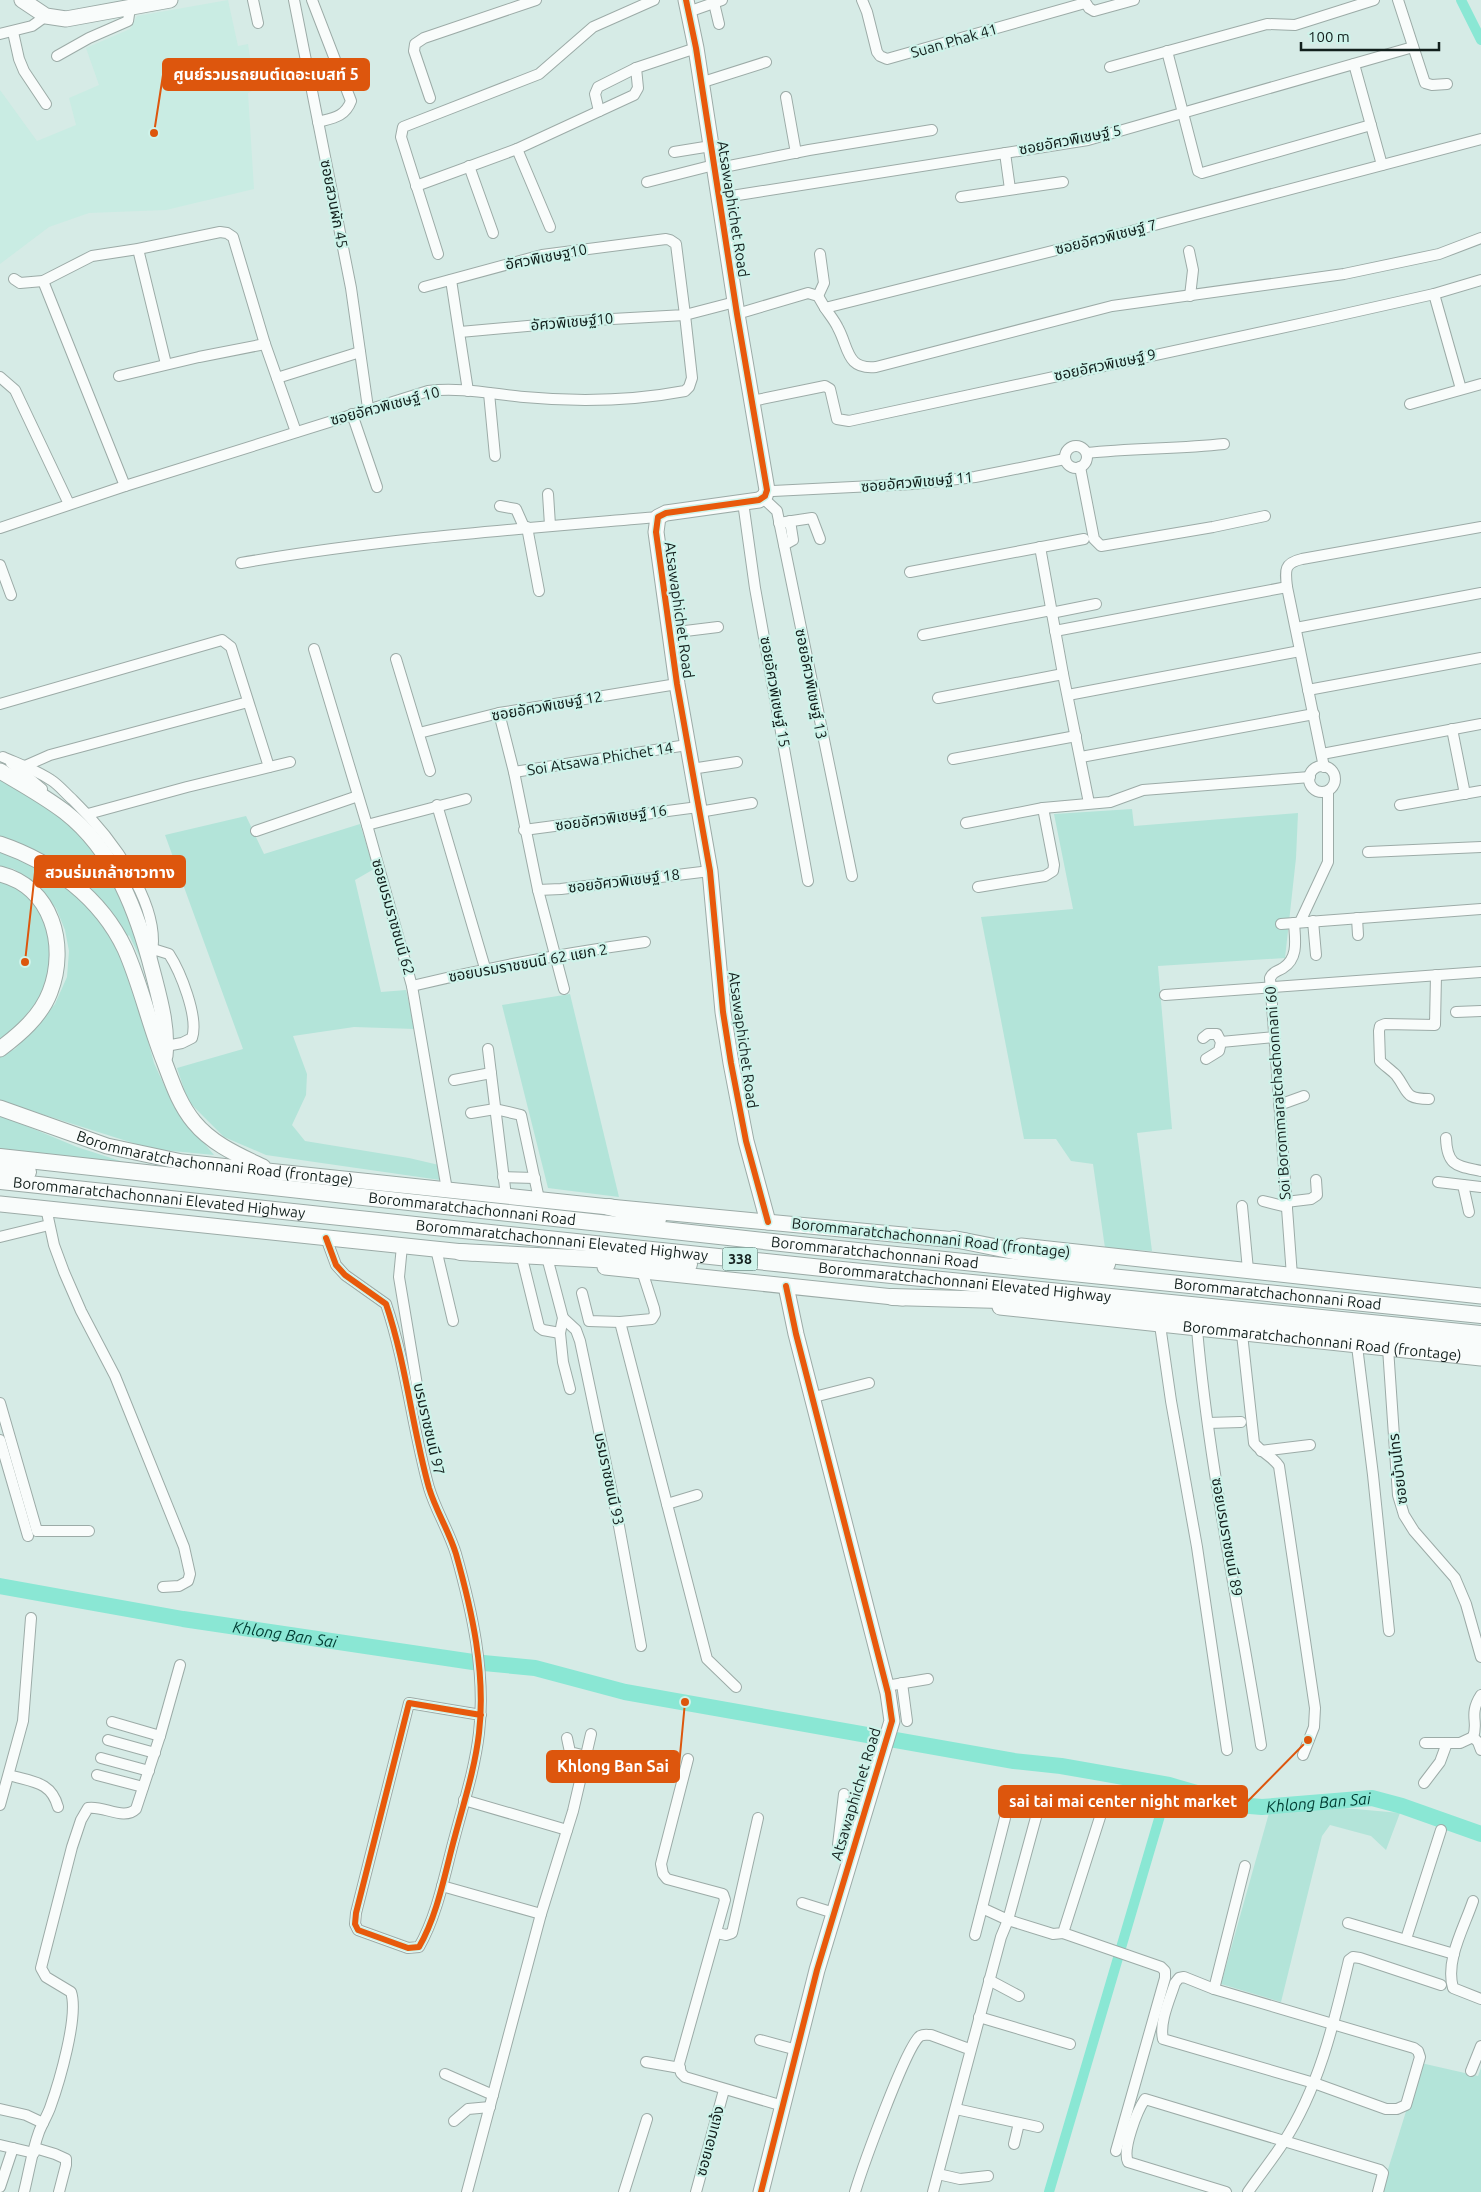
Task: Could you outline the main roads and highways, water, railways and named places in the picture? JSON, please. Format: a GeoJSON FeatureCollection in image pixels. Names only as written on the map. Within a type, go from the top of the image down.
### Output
{"type":"FeatureCollection","features":[{"type":"Feature","properties":{"kind":"main road"},"geometry":{"type":"LineString","coordinates":[[22,0],[46,16],[66,19],[103,6],[130,8],[166,0]]}},
{"type":"Feature","properties":{"kind":"main road","name":"Atsawaphichet Road"},"geometry":{"type":"LineString","coordinates":[[687,6],[696,48],[765,494],[744,502],[666,513],[658,517],[656,532],[676,684],[710,871],[723,1012],[731,1064],[746,1141],[768,1222]]}},
{"type":"Feature","properties":{"kind":"main road"},"geometry":{"type":"LineString","coordinates":[[1,761],[65,812],[98,846],[122,884],[151,955],[163,1020],[165,1054]]}},
{"type":"Feature","properties":{"kind":"main road"},"geometry":{"type":"LineString","coordinates":[[0,844],[37,860],[78,887],[103,914],[125,949],[165,1054],[176,1093],[194,1123],[233,1154],[271,1171]]}},
{"type":"Feature","properties":{"kind":"main road"},"geometry":{"type":"LineString","coordinates":[[0,874],[15,879],[37,895],[53,922],[57,939],[54,976],[50,992],[31,1021],[0,1049]]}},
{"type":"Feature","properties":{"kind":"main road","name":"Borommaratchachonnani Road (frontage)"},"geometry":{"type":"LineString","coordinates":[[0,1108],[107,1146],[182,1162],[220,1167],[1248,1270],[1481,1296]]}},
{"type":"Feature","properties":{"kind":"main road","name":"Borommaratchachonnani Road"},"geometry":{"type":"LineString","coordinates":[[0,1157],[1481,1315]]}},
{"type":"Feature","properties":{"kind":"main road"},"geometry":{"type":"LineString","coordinates":[[220,1167],[269,1181],[314,1190]]}},
{"type":"Feature","properties":{"kind":"main road","name":"Borommaratchachonnani Elevated Highway"},"geometry":{"type":"LineString","coordinates":[[0,1169],[1481,1321]]}},
{"type":"Feature","properties":{"kind":"main road","name":"Borommaratchachonnani Elevated Highway"},"geometry":{"type":"LineString","coordinates":[[0,1180],[832,1269],[1481,1334]]}},
{"type":"Feature","properties":{"kind":"main road","name":"Borommaratchachonnani Road"},"geometry":{"type":"LineString","coordinates":[[0,1186],[1481,1339]]}},
{"type":"Feature","properties":{"kind":"main road","name":"Borommaratchachonnani Road (frontage)"},"geometry":{"type":"LineString","coordinates":[[0,1204],[1481,1358]]}},
{"type":"Feature","properties":{"kind":"main road"},"geometry":{"type":"LineString","coordinates":[[609,1207],[715,1234]]}},
{"type":"Feature","properties":{"kind":"main road"},"geometry":{"type":"LineString","coordinates":[[0,1214],[41,1208]]}},
{"type":"Feature","properties":{"kind":"main road"},"geometry":{"type":"LineString","coordinates":[[954,1240],[1039,1256],[1481,1304]]}},
{"type":"Feature","properties":{"kind":"main road"},"geometry":{"type":"LineString","coordinates":[[460,1252],[731,1266],[736,1263]]}},
{"type":"Feature","properties":{"kind":"main road","name":"Atsawaphichet Road"},"geometry":{"type":"LineString","coordinates":[[761,2192],[817,1970],[892,1722],[886,1686],[814,1397],[796,1334],[786,1286]]}},
{"type":"Feature","properties":{"kind":"main road"},"geometry":{"type":"LineString","coordinates":[[892,1297],[1037,1301],[1481,1348]]}},
{"type":"Feature","properties":{"kind":"waterway"},"geometry":{"type":"LineString","coordinates":[[1461,0],[1481,40]]}},
{"type":"Feature","properties":{"kind":"waterway","name":"Khlong Ban Sai"},"geometry":{"type":"LineString","coordinates":[[0,1586],[183,1619],[473,1662],[535,1668],[625,1692],[1014,1761],[1061,1766],[1169,1785],[1238,1805],[1262,1807],[1372,1798],[1402,1806],[1481,1834]]}},
{"type":"Feature","properties":{"kind":"waterway"},"geometry":{"type":"LineString","coordinates":[[1049,2192],[1169,1785]]}},
{"type":"Feature","properties":{"kind":"place","name":"ศูนย์รวมรถยนต์เดอะเบสท์ 5"},"geometry":{"type":"Point","coordinates":[154,133]}},
{"type":"Feature","properties":{"kind":"place","name":"สวนร่มเกล้าชาวทาง"},"geometry":{"type":"Point","coordinates":[25,962]}},
{"type":"Feature","properties":{"kind":"place","name":"Khlong Ban Sai"},"geometry":{"type":"Point","coordinates":[685,1702]}},
{"type":"Feature","properties":{"kind":"place","name":"sai tai mai center night market"},"geometry":{"type":"Point","coordinates":[1308,1740]}}]}
